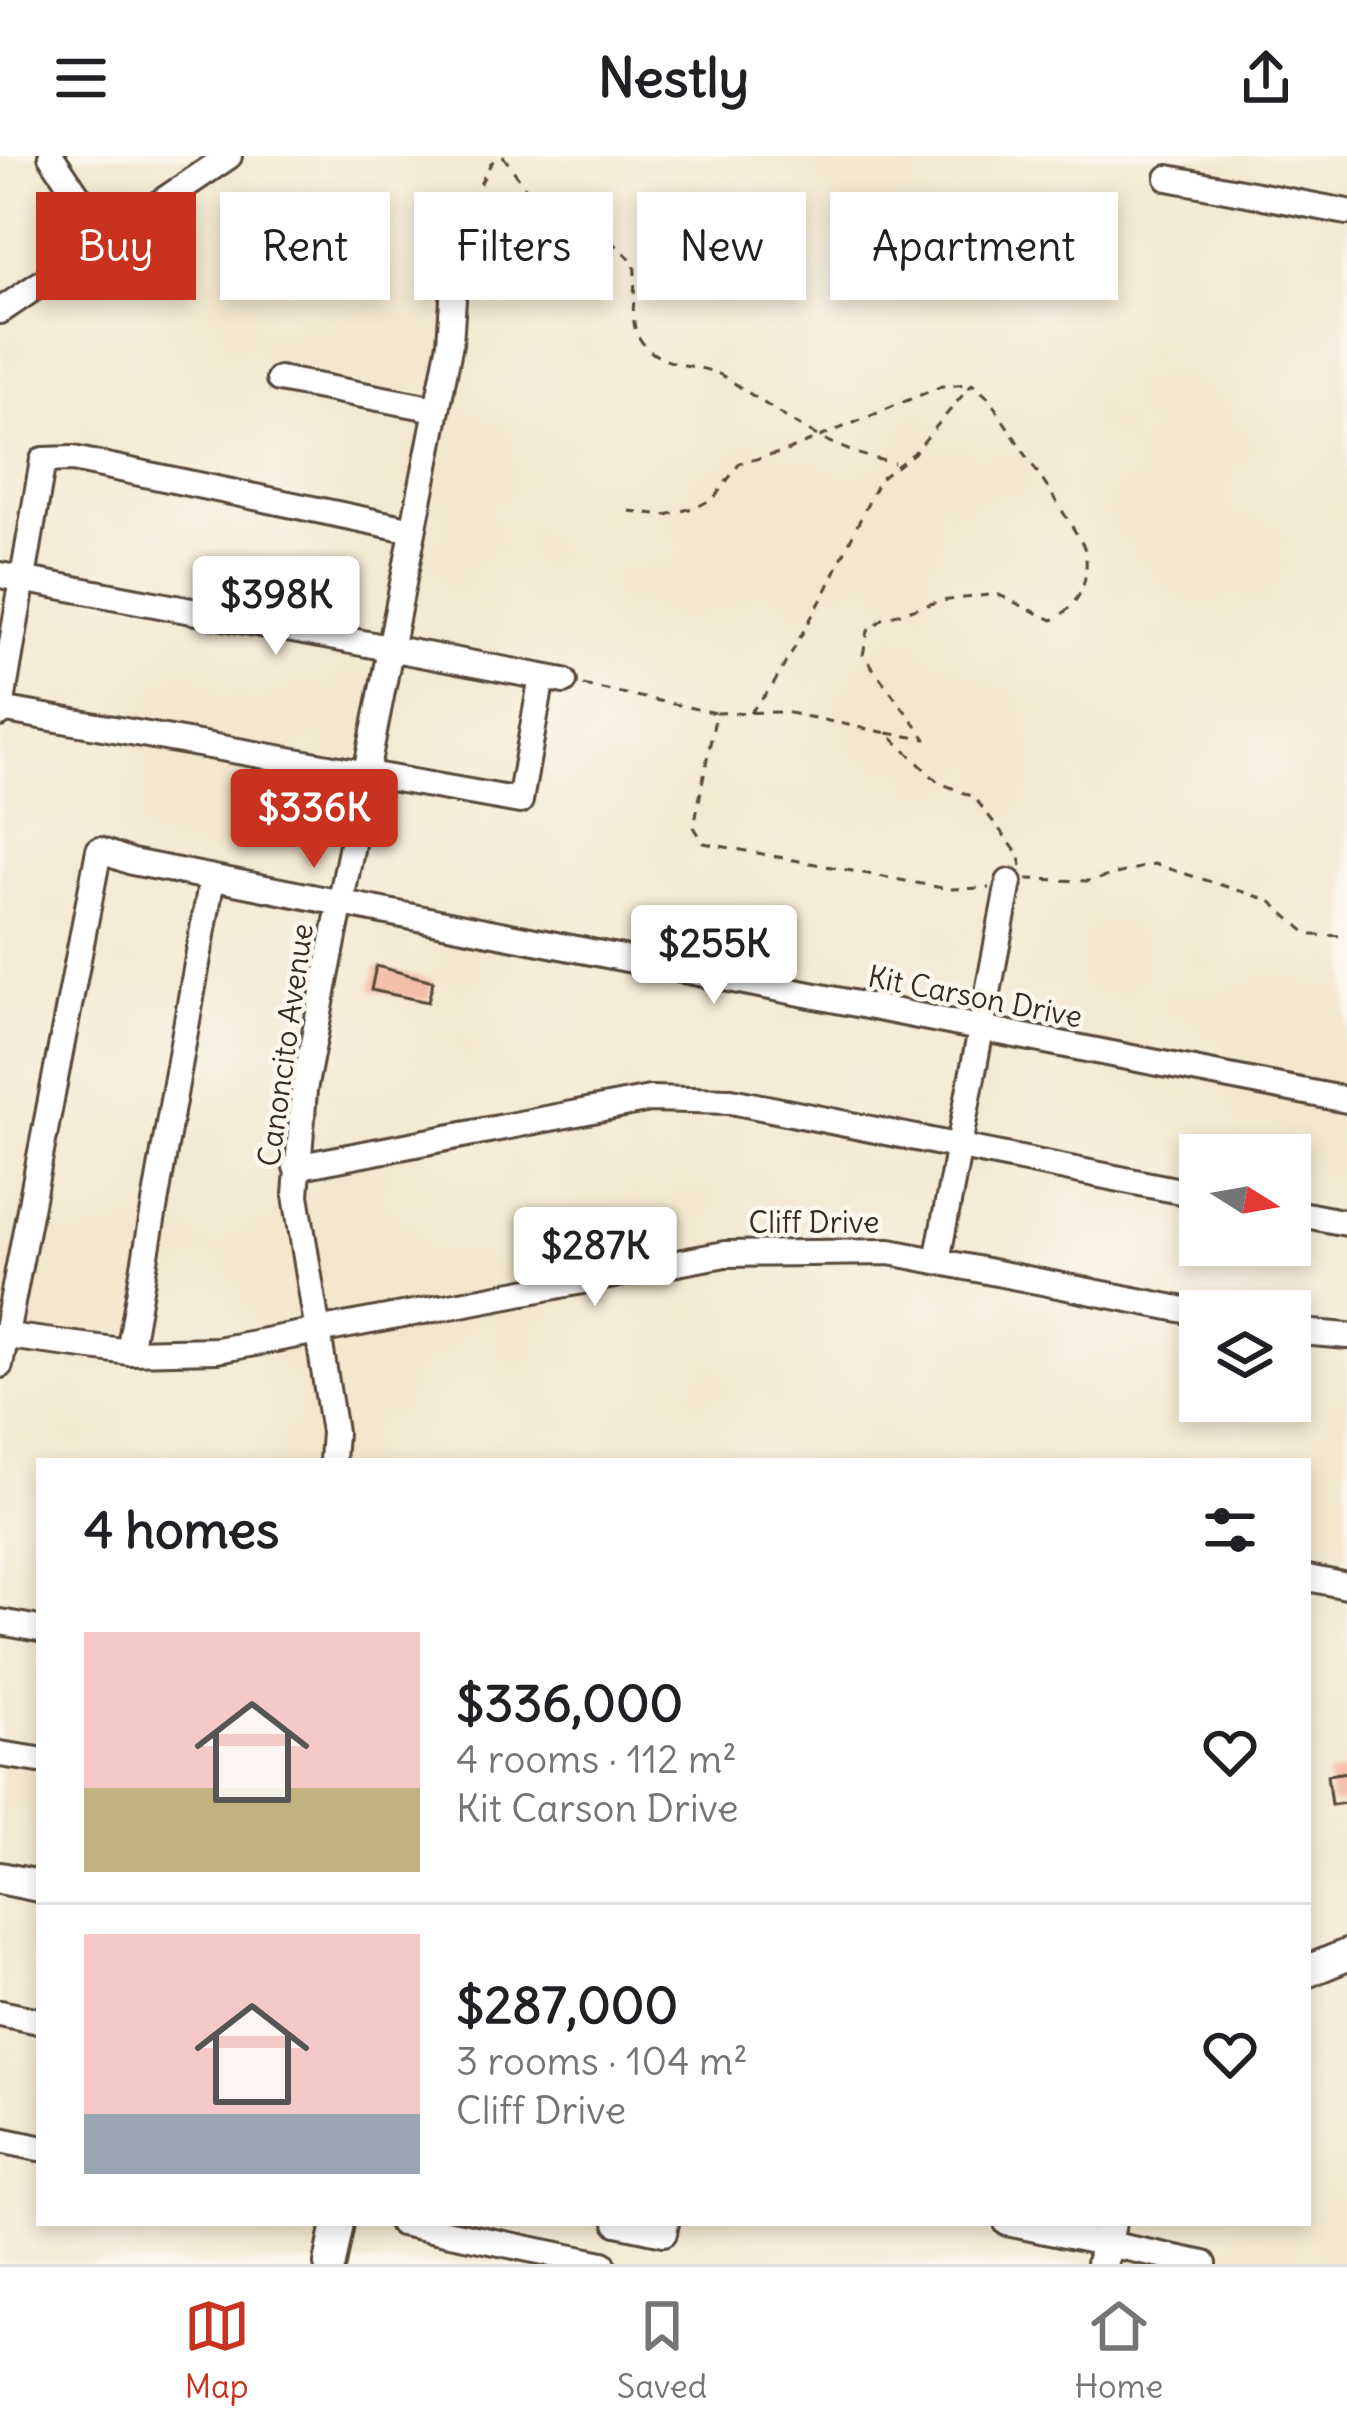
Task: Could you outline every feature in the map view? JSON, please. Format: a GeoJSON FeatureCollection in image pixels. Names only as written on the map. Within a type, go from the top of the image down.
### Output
{"type":"FeatureCollection","features":[{"type":"Feature","properties":{"kind":"main road"},"geometry":{"type":"LineString","coordinates":[[0,1878],[36,1885]]}},
{"type":"Feature","properties":{"kind":"main road"},"geometry":{"type":"LineString","coordinates":[[1311,1970],[1347,1954]]}},
{"type":"Feature","properties":{"kind":"main road"},"geometry":{"type":"LineString","coordinates":[[330,2264],[337,2226]]}},
{"type":"Feature","properties":{"kind":"street"},"geometry":{"type":"LineString","coordinates":[[51,156],[75,192]]}},
{"type":"Feature","properties":{"kind":"street"},"geometry":{"type":"LineString","coordinates":[[173,192],[229,156]]}},
{"type":"Feature","properties":{"kind":"street"},"geometry":{"type":"LineString","coordinates":[[1168,178],[1347,212]]}},
{"type":"Feature","properties":{"kind":"street"},"geometry":{"type":"LineString","coordinates":[[0,310],[36,285]]}},
{"type":"Feature","properties":{"kind":"street","name":"Canoncito Avenue"},"geometry":{"type":"LineString","coordinates":[[332,1458],[334,1432],[316,1332],[296,1167],[304,1090],[450,343],[453,300]]}},
{"type":"Feature","properties":{"kind":"street"},"geometry":{"type":"LineString","coordinates":[[279,379],[436,409]]}},
{"type":"Feature","properties":{"kind":"street"},"geometry":{"type":"LineString","coordinates":[[0,574],[26,580],[390,650],[553,679],[520,801],[0,712],[26,580],[43,460],[73,459],[413,530]]}},
{"type":"Feature","properties":{"kind":"street","name":"Kit Carson Drive"},"geometry":{"type":"LineString","coordinates":[[3,1335],[99,850],[212,878],[1347,1100]]}},
{"type":"Feature","properties":{"kind":"street"},"geometry":{"type":"LineString","coordinates":[[129,1352],[212,878]]}},
{"type":"Feature","properties":{"kind":"street"},"geometry":{"type":"LineString","coordinates":[[937,1261],[981,1028],[1016,881]]}},
{"type":"Feature","properties":{"kind":"street"},"geometry":{"type":"LineString","coordinates":[[296,1167],[650,1100],[730,1102],[1179,1191]]}},
{"type":"Feature","properties":{"kind":"street"},"geometry":{"type":"LineString","coordinates":[[1311,1216],[1347,1223]]}},
{"type":"Feature","properties":{"kind":"street","name":"Cliff Drive"},"geometry":{"type":"LineString","coordinates":[[3,1335],[129,1352],[217,1351],[725,1254],[854,1250],[937,1261],[1179,1309]]}},
{"type":"Feature","properties":{"kind":"street"},"geometry":{"type":"LineString","coordinates":[[1311,1333],[1347,1336]]}},
{"type":"Feature","properties":{"kind":"street"},"geometry":{"type":"LineString","coordinates":[[0,1365],[3,1335]]}},
{"type":"Feature","properties":{"kind":"street"},"geometry":{"type":"LineString","coordinates":[[1311,1579],[1347,1586]]}},
{"type":"Feature","properties":{"kind":"street"},"geometry":{"type":"LineString","coordinates":[[0,1622],[36,1629]]}},
{"type":"Feature","properties":{"kind":"street"},"geometry":{"type":"LineString","coordinates":[[0,1754],[36,1760]]}},
{"type":"Feature","properties":{"kind":"street"},"geometry":{"type":"LineString","coordinates":[[0,2013],[36,2020]]}},
{"type":"Feature","properties":{"kind":"street"},"geometry":{"type":"LineString","coordinates":[[0,2140],[36,2147]]}},
{"type":"Feature","properties":{"kind":"street"},"geometry":{"type":"LineString","coordinates":[[416,2226],[603,2264]]}},
{"type":"Feature","properties":{"kind":"street"},"geometry":{"type":"LineString","coordinates":[[631,2226],[664,2233],[665,2226]]}},
{"type":"Feature","properties":{"kind":"street"},"geometry":{"type":"LineString","coordinates":[[1021,2226],[1204,2264]]}},
{"type":"Feature","properties":{"kind":"path"},"geometry":{"type":"LineString","coordinates":[[476,192],[490,164],[502,156],[550,222],[614,244],[634,262],[634,331],[647,350],[669,365],[724,376],[814,438],[849,454],[896,464]]}},
{"type":"Feature","properties":{"kind":"path"},"geometry":{"type":"LineString","coordinates":[[750,713],[772,687],[824,595],[879,480],[914,453],[972,384]]}},
{"type":"Feature","properties":{"kind":"path"},"geometry":{"type":"LineString","coordinates":[[553,679],[716,713],[785,712],[926,739],[862,656],[868,631],[884,618],[940,601],[998,594],[1052,620],[1072,610],[1083,588],[1085,546],[989,398],[972,384],[942,386],[740,464],[714,498],[697,507],[666,515],[629,511]]}},
{"type":"Feature","properties":{"kind":"path"},"geometry":{"type":"LineString","coordinates":[[716,713],[694,826],[704,843],[948,890],[1016,881],[1090,881],[1154,864],[1268,900],[1309,935],[1347,936]]}},
{"type":"Feature","properties":{"kind":"path"},"geometry":{"type":"LineString","coordinates":[[887,733],[938,782],[974,797],[1020,856],[1016,881]]}},
{"type":"Feature","properties":{"kind":"building"},"geometry":{"type":"Polygon","coordinates":[[[376,966],[433,981],[428,1002],[371,990],[376,966]]]}},
{"type":"Feature","properties":{"kind":"building"},"geometry":{"type":"Polygon","coordinates":[[[1347,1772],[1347,1803],[1331,1805],[1327,1775],[1347,1772]]]}}]}
